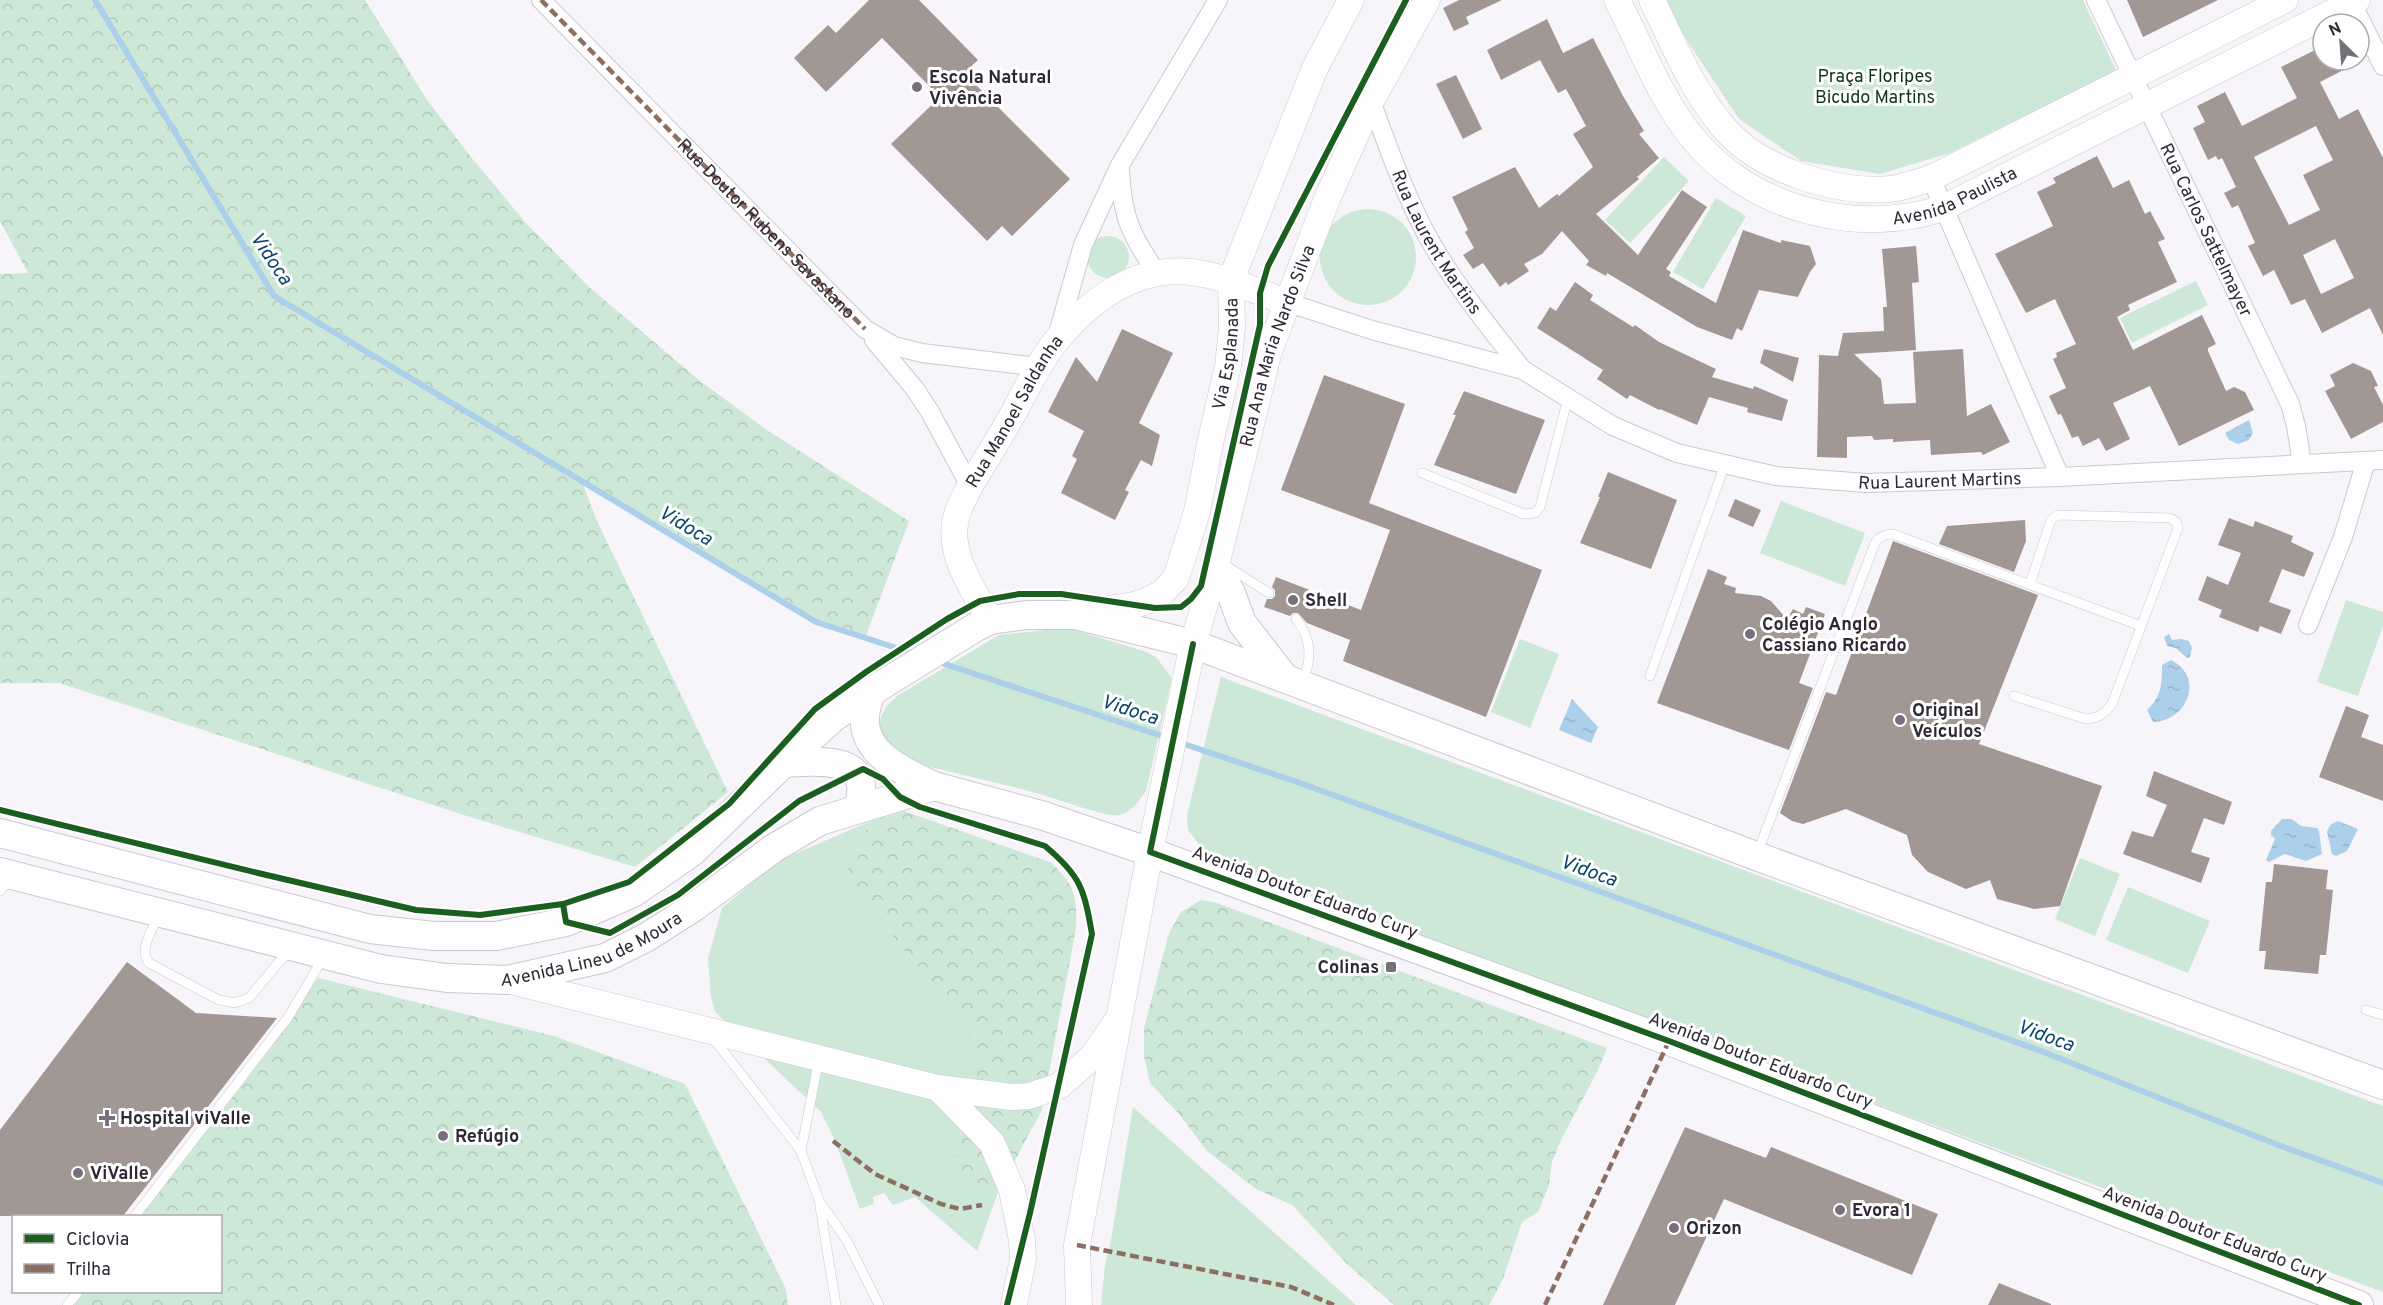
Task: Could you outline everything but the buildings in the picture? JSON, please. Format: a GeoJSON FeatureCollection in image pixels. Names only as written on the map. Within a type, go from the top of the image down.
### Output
{"type":"FeatureCollection","features":[{"type":"Feature","properties":{"kind":"main road","name":"Via Esplanada"},"geometry":{"type":"LineString","coordinates":[[1075,615],[1147,601],[1162,593],[1176,578],[1197,512],[1228,366],[1233,328],[1231,280],[1316,68],[1351,0]]}},
{"type":"Feature","properties":{"kind":"main road","name":"Rua Ana Maria Nardo Silva"},"geometry":{"type":"LineString","coordinates":[[1079,1305],[1077,1245],[1150,852],[1193,644],[1217,563],[1269,351],[1327,199],[1371,101],[1427,0]]}},
{"type":"Feature","properties":{"kind":"main road","name":"Avenida Paulista"},"geometry":{"type":"LineString","coordinates":[[1617,0],[1670,104],[1691,136],[1732,176],[1751,188],[1798,207],[1842,217],[1891,219],[1912,217],[1943,208],[2354,1]]}},
{"type":"Feature","properties":{"kind":"main road","name":"Avenida Paulista"},"geometry":{"type":"LineString","coordinates":[[1652,0],[1693,83],[1707,107],[1725,130],[1761,158],[1812,180],[1856,189],[1893,189],[1931,178],[2285,0]]}},
{"type":"Feature","properties":{"kind":"main road"},"geometry":{"type":"LineString","coordinates":[[1056,342],[1093,304],[1109,292],[1127,282],[1156,273],[1190,272],[1231,280],[1286,302]]}},
{"type":"Feature","properties":{"kind":"main road","name":"Rua Manoel Saldanha"},"geometry":{"type":"LineString","coordinates":[[983,624],[960,564],[954,538],[958,510],[1039,367],[1056,342]]}},
{"type":"Feature","properties":{"kind":"main road"},"geometry":{"type":"LineString","coordinates":[[1217,563],[1242,622],[1293,682]]}},
{"type":"Feature","properties":{"kind":"main road"},"geometry":{"type":"LineString","coordinates":[[1150,852],[1041,815],[934,786],[888,762],[874,746],[867,733],[864,714],[878,687],[983,624],[1027,615],[1075,615],[1193,644],[1756,856],[2382,1080]]}},
{"type":"Feature","properties":{"kind":"main road","name":"Avenida Lineu de Moura"},"geometry":{"type":"LineString","coordinates":[[0,833],[370,929],[434,936],[496,936],[566,922],[633,893],[692,852],[834,717],[878,687]]}},
{"type":"Feature","properties":{"kind":"main road"},"geometry":{"type":"LineString","coordinates":[[784,763],[837,762],[854,774],[861,784],[859,809]]}},
{"type":"Feature","properties":{"kind":"main road","name":"Avenida Lineu de Moura"},"geometry":{"type":"LineString","coordinates":[[5,879],[293,945],[324,956],[381,969],[447,978],[507,980],[605,958],[647,938],[694,907],[774,848],[820,821],[934,786]]}},
{"type":"Feature","properties":{"kind":"main road","name":"Avenida Doutor Eduardo Cury"},"geometry":{"type":"LineString","coordinates":[[1150,852],[1668,1041],[2350,1303]]}},
{"type":"Feature","properties":{"kind":"main road"},"geometry":{"type":"LineString","coordinates":[[507,980],[938,1088],[1012,1097],[1029,1096],[1059,1086],[1092,1057],[1119,1019]]}},
{"type":"Feature","properties":{"kind":"main road"},"geometry":{"type":"LineString","coordinates":[[938,1088],[992,1143],[1012,1190],[1022,1240],[1023,1259],[1014,1305]]}},
{"type":"Feature","properties":{"kind":"street","name":"Rua Doutor Rubens Savastano"},"geometry":{"type":"LineString","coordinates":[[541,0],[865,329],[894,346],[922,353],[1039,367]]}},
{"type":"Feature","properties":{"kind":"street","name":"Rua Manoel Saldanha"},"geometry":{"type":"LineString","coordinates":[[1056,342],[1083,245],[1120,165],[1218,0]]}},
{"type":"Feature","properties":{"kind":"street","name":"Rua Carlos Sattelmayer"},"geometry":{"type":"LineString","coordinates":[[2096,0],[2290,404],[2302,464]]}},
{"type":"Feature","properties":{"kind":"street"},"geometry":{"type":"LineString","coordinates":[[2354,1],[2383,66]]}},
{"type":"Feature","properties":{"kind":"street","name":"Rua Laurent Martins"},"geometry":{"type":"LineString","coordinates":[[1371,101],[1403,185],[1424,229],[1491,330],[1523,370]]}},
{"type":"Feature","properties":{"kind":"street"},"geometry":{"type":"LineString","coordinates":[[1120,165],[1121,195],[1125,218],[1136,243],[1156,273]]}},
{"type":"Feature","properties":{"kind":"street"},"geometry":{"type":"LineString","coordinates":[[1931,178],[2060,477]]}},
{"type":"Feature","properties":{"kind":"street","name":"Rua Laurent Martins"},"geometry":{"type":"LineString","coordinates":[[1286,302],[1372,330],[1523,370],[1613,426],[1677,453],[1776,477],[1866,483],[2060,477],[2375,461]]}},
{"type":"Feature","properties":{"kind":"street"},"geometry":{"type":"LineString","coordinates":[[865,329],[915,389],[970,486]]}},
{"type":"Feature","properties":{"kind":"street"},"geometry":{"type":"LineString","coordinates":[[2308,625],[2375,461]]}},
{"type":"Feature","properties":{"kind":"lane"},"geometry":{"type":"LineString","coordinates":[[1422,472],[1524,514],[1535,513],[1540,507],[1568,398]]}},
{"type":"Feature","properties":{"kind":"lane"},"geometry":{"type":"LineString","coordinates":[[1650,676],[1725,464]]}},
{"type":"Feature","properties":{"kind":"lane"},"geometry":{"type":"LineString","coordinates":[[2014,696],[2086,719],[2096,718],[2104,713],[2112,704],[2177,535],[2176,522],[2170,518],[2058,514],[2051,520],[2030,584]]}},
{"type":"Feature","properties":{"kind":"lane"},"geometry":{"type":"LineString","coordinates":[[1756,856],[1879,537],[1893,534],[2141,626]]}},
{"type":"Feature","properties":{"kind":"lane"},"geometry":{"type":"LineString","coordinates":[[1217,563],[1269,593]]}},
{"type":"Feature","properties":{"kind":"lane"},"geometry":{"type":"LineString","coordinates":[[1293,682],[1307,671],[1309,648],[1308,641],[1296,619]]}},
{"type":"Feature","properties":{"kind":"lane"},"geometry":{"type":"LineString","coordinates":[[159,913],[144,952],[149,963],[219,1000],[235,1004],[249,998],[293,945]]}},
{"type":"Feature","properties":{"kind":"lane"},"geometry":{"type":"LineString","coordinates":[[136,1215],[290,1016],[324,956]]}},
{"type":"Feature","properties":{"kind":"lane"},"geometry":{"type":"LineString","coordinates":[[2366,1010],[2383,1016]]}},
{"type":"Feature","properties":{"kind":"lane"},"geometry":{"type":"LineString","coordinates":[[708,1031],[801,1151],[819,1200],[836,1305]]}},
{"type":"Feature","properties":{"kind":"lane"},"geometry":{"type":"LineString","coordinates":[[801,1151],[810,1118],[819,1058]]}},
{"type":"Feature","properties":{"kind":"lane"},"geometry":{"type":"LineString","coordinates":[[819,1200],[847,1241],[879,1305]]}},
{"type":"Feature","properties":{"kind":"lane"},"geometry":{"type":"LineString","coordinates":[[68,1305],[77,1293]]}},
{"type":"Feature","properties":{"kind":"green space"},"geometry":{"type":"Polygon","coordinates":[[[0,0],[365,0],[427,100],[471,157],[526,223],[589,287],[700,381],[770,432],[909,521],[865,638],[816,622],[582,482],[597,521],[728,792],[635,867],[473,818],[59,683],[0,683],[0,274],[28,273],[0,221],[0,0]]]}},
{"type":"Feature","properties":{"kind":"green space","name":"Praça Floripes Bicudo Martins"},"geometry":{"type":"Polygon","coordinates":[[[1665,0],[2083,0],[2116,70],[1950,153],[1880,174],[1801,161],[1739,119],[1674,21],[1665,0]]]}},
{"type":"Feature","properties":{"kind":"green space"},"geometry":{"type":"Polygon","coordinates":[[[1664,157],[1689,181],[1630,243],[1605,220],[1664,157]]]}},
{"type":"Feature","properties":{"kind":"green space"},"geometry":{"type":"Polygon","coordinates":[[[1716,198],[1746,216],[1703,289],[1673,272],[1716,198]]]}},
{"type":"Feature","properties":{"kind":"green space"},"geometry":{"type":"Polygon","coordinates":[[[1368,209],[1386,213],[1402,223],[1412,239],[1416,257],[1412,275],[1402,291],[1386,301],[1368,305],[1350,301],[1334,291],[1324,275],[1320,257],[1324,239],[1334,223],[1350,213],[1368,209]]]}},
{"type":"Feature","properties":{"kind":"green space"},"geometry":{"type":"Polygon","coordinates":[[[1108,236],[1116,237],[1123,242],[1128,249],[1128,265],[1123,272],[1116,277],[1108,278],[1100,277],[1093,272],[1088,265],[1087,257],[1088,249],[1093,242],[1100,237],[1108,236]]]}},
{"type":"Feature","properties":{"kind":"green space"},"geometry":{"type":"Polygon","coordinates":[[[2196,281],[2208,305],[2132,343],[2120,318],[2196,281]]]}},
{"type":"Feature","properties":{"kind":"green space"},"geometry":{"type":"Polygon","coordinates":[[[1781,501],[1865,533],[1845,586],[1760,553],[1781,501]]]}},
{"type":"Feature","properties":{"kind":"green space"},"geometry":{"type":"Polygon","coordinates":[[[2346,600],[2383,612],[2383,626],[2358,696],[2317,682],[2346,600]]]}},
{"type":"Feature","properties":{"kind":"green space"},"geometry":{"type":"Polygon","coordinates":[[[1056,629],[1074,630],[1144,651],[1156,657],[1172,678],[1146,791],[1135,806],[1128,811],[1112,815],[1036,793],[925,766],[901,755],[885,740],[880,724],[882,715],[897,696],[999,635],[1056,629]]]}},
{"type":"Feature","properties":{"kind":"green space"},"geometry":{"type":"Polygon","coordinates":[[[1520,639],[1559,654],[1530,728],[1491,712],[1520,639]]]}},
{"type":"Feature","properties":{"kind":"green space"},"geometry":{"type":"Polygon","coordinates":[[[1221,677],[2383,1106],[2383,1292],[1208,856],[1188,830],[1187,815],[1221,677]]]}},
{"type":"Feature","properties":{"kind":"green space"},"geometry":{"type":"Polygon","coordinates":[[[904,811],[1052,863],[1066,879],[1075,900],[1076,929],[1042,1110],[998,1192],[954,1174],[976,1036],[843,877],[871,821],[904,811]]]}},
{"type":"Feature","properties":{"kind":"green space"},"geometry":{"type":"Polygon","coordinates":[[[871,821],[843,877],[976,1036],[954,1174],[998,1192],[977,1251],[915,1197],[893,1205],[884,1193],[873,1197],[874,1204],[860,1209],[834,1138],[821,1112],[715,1012],[711,997],[708,959],[722,908],[778,861],[871,821]]]}},
{"type":"Feature","properties":{"kind":"green space"},"geometry":{"type":"Polygon","coordinates":[[[2080,858],[2120,874],[2095,936],[2055,919],[2080,858]]]}},
{"type":"Feature","properties":{"kind":"green space"},"geometry":{"type":"Polygon","coordinates":[[[2128,887],[2210,921],[2188,973],[2106,940],[2128,887]]]}},
{"type":"Feature","properties":{"kind":"green space"},"geometry":{"type":"Polygon","coordinates":[[[1201,900],[1214,902],[1607,1048],[1561,1140],[1552,1162],[1549,1185],[1538,1212],[1522,1222],[1503,1279],[1489,1305],[1394,1305],[1346,1263],[1292,1205],[1256,1189],[1207,1151],[1179,1114],[1150,1083],[1144,1056],[1144,1028],[1169,933],[1181,912],[1201,900]]]}},
{"type":"Feature","properties":{"kind":"green space"},"geometry":{"type":"Polygon","coordinates":[[[318,978],[554,1036],[685,1084],[786,1289],[788,1305],[74,1305],[83,1293],[222,1293],[222,1215],[141,1215],[318,978]]]}},
{"type":"Feature","properties":{"kind":"green space"},"geometry":{"type":"Polygon","coordinates":[[[1133,1107],[1356,1305],[1101,1305],[1105,1265],[1133,1107]]]}},
{"type":"Feature","properties":{"kind":"water"},"geometry":{"type":"Polygon","coordinates":[[[2249,420],[2253,433],[2249,440],[2238,444],[2229,440],[2225,433],[2249,420]]]}},
{"type":"Feature","properties":{"kind":"water"},"geometry":{"type":"Polygon","coordinates":[[[2169,634],[2172,640],[2189,641],[2192,648],[2190,657],[2187,658],[2176,648],[2167,646],[2164,637],[2169,634]]]}},
{"type":"Feature","properties":{"kind":"water"},"geometry":{"type":"Polygon","coordinates":[[[2171,660],[2187,677],[2188,697],[2175,714],[2165,720],[2153,722],[2147,710],[2156,700],[2160,689],[2162,665],[2171,660]]]}},
{"type":"Feature","properties":{"kind":"water"},"geometry":{"type":"Polygon","coordinates":[[[1572,699],[1598,727],[1591,743],[1559,730],[1572,699]]]}},
{"type":"Feature","properties":{"kind":"water"},"geometry":{"type":"Polygon","coordinates":[[[2282,819],[2292,819],[2301,826],[2317,828],[2322,854],[2306,861],[2285,854],[2269,862],[2266,860],[2275,839],[2271,831],[2282,819]]]}},
{"type":"Feature","properties":{"kind":"water"},"geometry":{"type":"Polygon","coordinates":[[[2338,821],[2358,829],[2347,851],[2336,856],[2332,854],[2327,832],[2330,825],[2338,821]]]}},
{"type":"Feature","properties":{"kind":"waterway","name":"Vidoca"},"geometry":{"type":"LineString","coordinates":[[95,0],[274,296],[816,622],[915,654]]}},
{"type":"Feature","properties":{"kind":"waterway","name":"Vidoca"},"geometry":{"type":"LineString","coordinates":[[936,661],[1168,738]]}},
{"type":"Feature","properties":{"kind":"waterway","name":"Vidoca"},"geometry":{"type":"LineString","coordinates":[[1178,742],[1297,782],[2041,1051],[2278,1145],[2383,1183]]}},
{"type":"Feature","properties":{"kind":"marked path"},"geometry":{"type":"LineString","coordinates":[[541,0],[865,329]]}},
{"type":"Feature","properties":{"kind":"marked path"},"geometry":{"type":"LineString","coordinates":[[1545,1305],[1669,1041]]}},
{"type":"Feature","properties":{"kind":"marked path"},"geometry":{"type":"LineString","coordinates":[[833,1141],[875,1174],[941,1204],[960,1209],[982,1205]]}},
{"type":"Feature","properties":{"kind":"marked path"},"geometry":{"type":"LineString","coordinates":[[1077,1245],[1291,1287],[1334,1305]]}},
{"type":"Feature","properties":{"kind":"cycle path"},"geometry":{"type":"LineString","coordinates":[[563,904],[629,882],[729,804],[815,709],[866,672],[947,619],[980,601],[1019,594],[1061,594],[1155,608],[1181,607],[1191,599],[1201,586],[1260,325],[1260,293],[1268,266],[1406,0]]}},
{"type":"Feature","properties":{"kind":"cycle path"},"geometry":{"type":"LineString","coordinates":[[1193,644],[1150,852],[1669,1041],[2359,1305]]}},
{"type":"Feature","properties":{"kind":"cycle path"},"geometry":{"type":"LineString","coordinates":[[0,810],[416,910],[480,915],[563,904],[566,922],[610,933],[678,895],[799,801],[863,769],[883,779],[900,797],[920,807],[1045,846],[1066,866],[1079,884],[1092,934],[1030,1213],[1007,1305]]}},
{"type":"Feature","properties":{"kind":"place","name":"Escola Natural Vivência"},"geometry":{"type":"Point","coordinates":[917,87]}},
{"type":"Feature","properties":{"kind":"place","name":"Shell"},"geometry":{"type":"Point","coordinates":[1293,600]}},
{"type":"Feature","properties":{"kind":"place","name":"Colégio Anglo Cassiano Ricardo"},"geometry":{"type":"Point","coordinates":[1750,634]}},
{"type":"Feature","properties":{"kind":"place","name":"Original Veículos"},"geometry":{"type":"Point","coordinates":[1900,720]}},
{"type":"Feature","properties":{"kind":"place","name":"Colinas"},"geometry":{"type":"Point","coordinates":[1391,967]}},
{"type":"Feature","properties":{"kind":"place","name":"Hospital viValle"},"geometry":{"type":"Point","coordinates":[107,1118]}},
{"type":"Feature","properties":{"kind":"place","name":"Refúgio"},"geometry":{"type":"Point","coordinates":[443,1136]}},
{"type":"Feature","properties":{"kind":"place","name":"ViValle"},"geometry":{"type":"Point","coordinates":[78,1173]}},
{"type":"Feature","properties":{"kind":"place","name":"Evora 1"},"geometry":{"type":"Point","coordinates":[1840,1210]}},
{"type":"Feature","properties":{"kind":"place","name":"Orizon"},"geometry":{"type":"Point","coordinates":[1674,1228]}}]}
